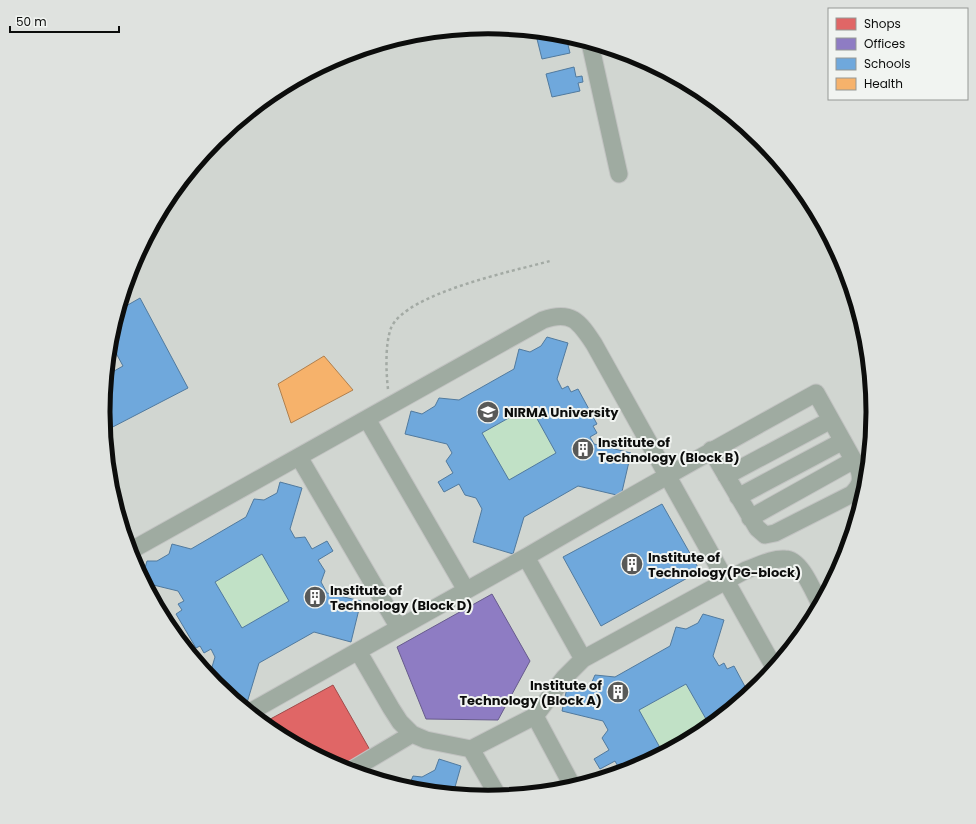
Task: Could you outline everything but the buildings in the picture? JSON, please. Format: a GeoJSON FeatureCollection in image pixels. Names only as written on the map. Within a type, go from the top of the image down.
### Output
{"type":"FeatureCollection","features":[{"type":"Feature","properties":{"kind":"lane"},"geometry":{"type":"LineString","coordinates":[[593,49],[619,174]]}},
{"type":"Feature","properties":{"kind":"lane"},"geometry":{"type":"LineString","coordinates":[[135,548],[543,320],[554,316],[568,316],[583,329],[594,344],[724,581],[771,662]]}},
{"type":"Feature","properties":{"kind":"lane"},"geometry":{"type":"LineString","coordinates":[[255,709],[526,557],[711,450],[816,393],[854,460],[860,477]]}},
{"type":"Feature","properties":{"kind":"lane"},"geometry":{"type":"LineString","coordinates":[[366,419],[466,590]]}},
{"type":"Feature","properties":{"kind":"lane"},"geometry":{"type":"LineString","coordinates":[[726,476],[831,420]]}},
{"type":"Feature","properties":{"kind":"lane"},"geometry":{"type":"LineString","coordinates":[[738,497],[843,441]]}},
{"type":"Feature","properties":{"kind":"lane"},"geometry":{"type":"LineString","coordinates":[[711,450],[750,518],[761,532],[771,535],[852,494],[859,487]]}},
{"type":"Feature","properties":{"kind":"lane"},"geometry":{"type":"LineString","coordinates":[[299,457],[399,628]]}},
{"type":"Feature","properties":{"kind":"lane"},"geometry":{"type":"LineString","coordinates":[[750,518],[854,460]]}},
{"type":"Feature","properties":{"kind":"lane"},"geometry":{"type":"LineString","coordinates":[[526,557],[584,659]]}},
{"type":"Feature","properties":{"kind":"lane"},"geometry":{"type":"LineString","coordinates":[[358,651],[400,722],[412,734],[426,740],[471,749],[535,716],[564,678],[584,659],[746,570],[774,560],[786,559],[797,564],[804,573],[817,598]]}},
{"type":"Feature","properties":{"kind":"lane"},"geometry":{"type":"LineString","coordinates":[[535,716],[570,781]]}},
{"type":"Feature","properties":{"kind":"lane"},"geometry":{"type":"LineString","coordinates":[[356,766],[412,734]]}},
{"type":"Feature","properties":{"kind":"lane"},"geometry":{"type":"LineString","coordinates":[[471,749],[494,790]]}},
{"type":"Feature","properties":{"kind":"path"},"geometry":{"type":"LineString","coordinates":[[390,406],[386,371],[389,337],[398,318],[426,300],[466,283],[550,261]]}},
{"type":"Feature","properties":{"kind":"shaded area","name":"NIRMA University"},"geometry":{"type":"Polygon","coordinates":[[[488,34],[513,35],[562,41],[586,47],[610,54],[655,73],[698,98],[718,112],[755,145],[772,163],[788,182],[815,223],[827,245],[846,290],[859,338],[863,363],[866,412],[865,437],[859,486],[853,510],[846,534],[827,579],[802,622],[788,642],[755,679],[737,696],[718,712],[677,739],[655,751],[610,770],[562,783],[537,787],[488,790],[463,789],[414,783],[390,777],[366,770],[321,751],[278,726],[258,712],[221,679],[204,661],[188,642],[161,601],[149,579],[130,534],[117,486],[113,461],[110,412],[111,387],[117,338],[123,314],[130,290],[149,245],[174,202],[188,182],[221,145],[239,128],[258,112],[299,85],[321,73],[366,54],[414,41],[439,37],[488,34]]]}},
{"type":"Feature","properties":{"kind":"green space"},"geometry":{"type":"Polygon","coordinates":[[[530,406],[556,453],[509,480],[482,433],[530,406]]]}},
{"type":"Feature","properties":{"kind":"green space"},"geometry":{"type":"Polygon","coordinates":[[[262,554],[289,601],[242,628],[215,582],[262,554]]]}},
{"type":"Feature","properties":{"kind":"green space"},"geometry":{"type":"Polygon","coordinates":[[[686,684],[707,720],[660,748],[639,710],[686,684]]]}},
{"type":"Feature","properties":{"kind":"place","name":"NIRMA University"},"geometry":{"type":"Point","coordinates":[488,412]}},
{"type":"Feature","properties":{"kind":"place","name":"Institute of Technology (Block B)"},"geometry":{"type":"Point","coordinates":[583,449]}},
{"type":"Feature","properties":{"kind":"place","name":"Institute of Technology(PG-block)"},"geometry":{"type":"Point","coordinates":[632,564]}},
{"type":"Feature","properties":{"kind":"place","name":"Institute of Technology (Block D)"},"geometry":{"type":"Point","coordinates":[315,597]}},
{"type":"Feature","properties":{"kind":"place","name":"Institute of Technology (Block A)"},"geometry":{"type":"Point","coordinates":[618,692]}}]}
